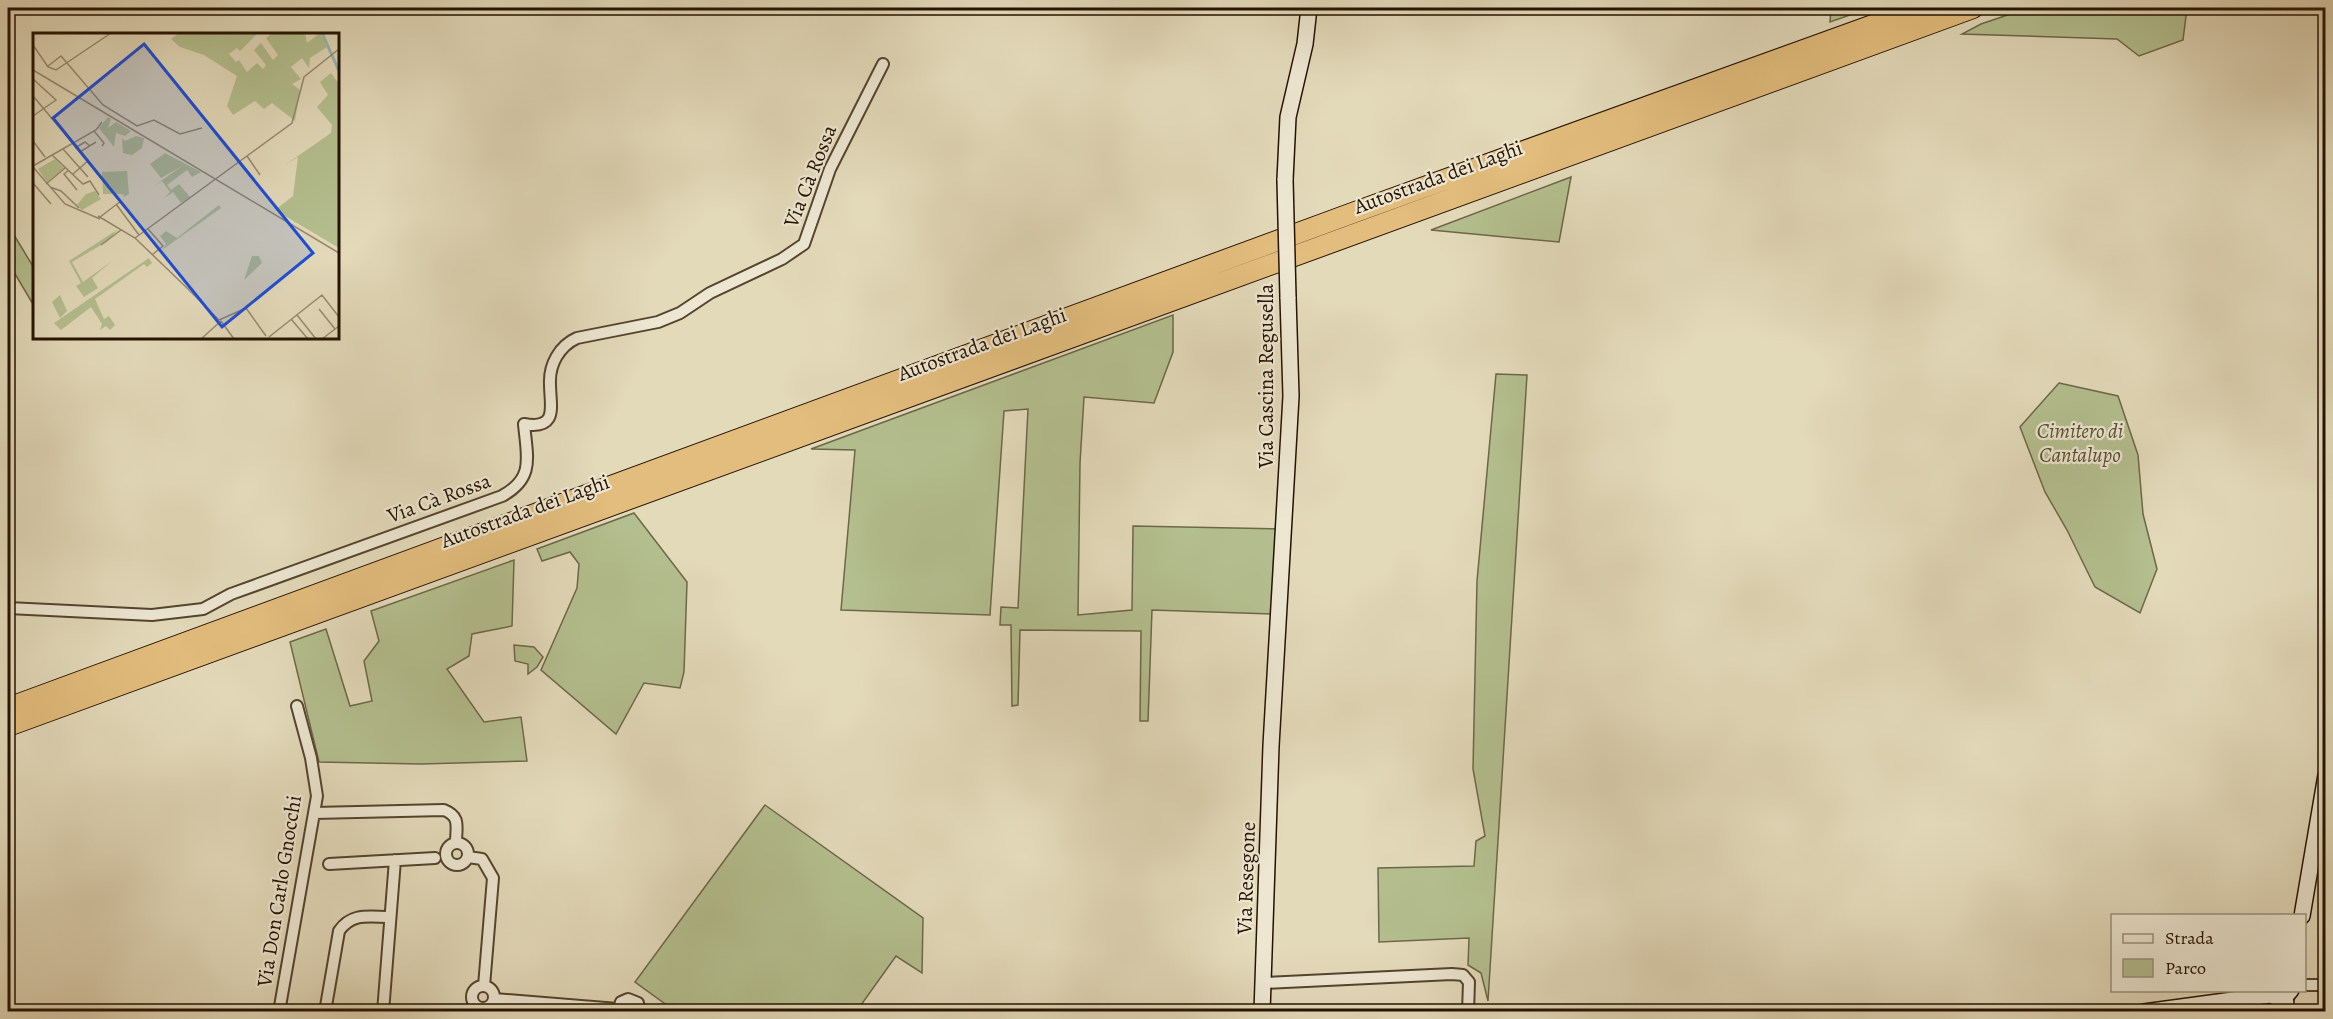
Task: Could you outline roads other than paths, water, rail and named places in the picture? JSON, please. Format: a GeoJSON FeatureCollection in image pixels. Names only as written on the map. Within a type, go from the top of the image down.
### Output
{"type":"FeatureCollection","features":[{"type":"Feature","properties":{"kind":"highway","name":"Autostrada dei Laghi"},"geometry":{"type":"LineString","coordinates":[[8,708],[1313,228],[1920,8]]}},
{"type":"Feature","properties":{"kind":"highway","name":"Autostrada dei Laghi"},"geometry":{"type":"LineString","coordinates":[[8,726],[1973,8]]}},
{"type":"Feature","properties":{"kind":"street","name":"Via Cascina Regusella"},"geometry":{"type":"LineString","coordinates":[[1271,746],[1291,396],[1286,180],[1288,117],[1305,44],[1309,8]]}},
{"type":"Feature","properties":{"kind":"street","name":"Via Cà Rossa"},"geometry":{"type":"LineString","coordinates":[[8,608],[152,615],[203,609],[231,594],[502,496],[514,489],[525,476],[527,463],[524,424],[541,425],[552,412],[549,382],[555,358],[567,342],[658,322],[680,313],[710,293],[782,259],[804,244],[830,169],[884,64]]}},
{"type":"Feature","properties":{"kind":"street","name":"Via Don Carlo Gnocchi"},"geometry":{"type":"LineString","coordinates":[[279,1011],[316,796],[312,758],[297,706]]}},
{"type":"Feature","properties":{"kind":"street","name":"Via Resegone"},"geometry":{"type":"LineString","coordinates":[[1262,1011],[1271,746]]}},
{"type":"Feature","properties":{"kind":"street"},"geometry":{"type":"LineString","coordinates":[[2302,914],[2325,775]]}},
{"type":"Feature","properties":{"kind":"street"},"geometry":{"type":"LineString","coordinates":[[314,813],[444,810],[454,814],[456,819],[456,843]]}},
{"type":"Feature","properties":{"kind":"street"},"geometry":{"type":"LineString","coordinates":[[456,843],[466,847],[468,857]]}},
{"type":"Feature","properties":{"kind":"street"},"geometry":{"type":"LineString","coordinates":[[456,843],[447,849],[446,857],[450,863],[461,865],[468,857]]}},
{"type":"Feature","properties":{"kind":"street"},"geometry":{"type":"LineString","coordinates":[[468,857],[482,859],[493,878],[484,986]]}},
{"type":"Feature","properties":{"kind":"street"},"geometry":{"type":"LineString","coordinates":[[329,864],[435,858]]}},
{"type":"Feature","properties":{"kind":"street"},"geometry":{"type":"LineString","coordinates":[[383,1011],[395,860]]}},
{"type":"Feature","properties":{"kind":"street"},"geometry":{"type":"LineString","coordinates":[[325,1011],[339,931],[345,922],[357,917],[390,917]]}},
{"type":"Feature","properties":{"kind":"street"},"geometry":{"type":"LineString","coordinates":[[1264,982],[1463,975],[1469,982],[1468,1011]]}},
{"type":"Feature","properties":{"kind":"street"},"geometry":{"type":"LineString","coordinates":[[2306,986],[2325,985]]}},
{"type":"Feature","properties":{"kind":"street"},"geometry":{"type":"LineString","coordinates":[[484,986],[493,992],[494,999],[490,1006],[480,1010],[474,1004],[472,997],[477,988],[484,986]]}},
{"type":"Feature","properties":{"kind":"street"},"geometry":{"type":"LineString","coordinates":[[2231,1001],[2247,992]]}},
{"type":"Feature","properties":{"kind":"street"},"geometry":{"type":"LineString","coordinates":[[2144,1011],[2283,997]]}},
{"type":"Feature","properties":{"kind":"street"},"geometry":{"type":"LineString","coordinates":[[494,999],[618,1010],[624,1000],[632,999],[638,1003],[640,1011]]}},
{"type":"Feature","properties":{"kind":"park label","name":"Cimitero di Cantalupo"},"geometry":{"type":"Point","coordinates":[2080,443]}}]}
